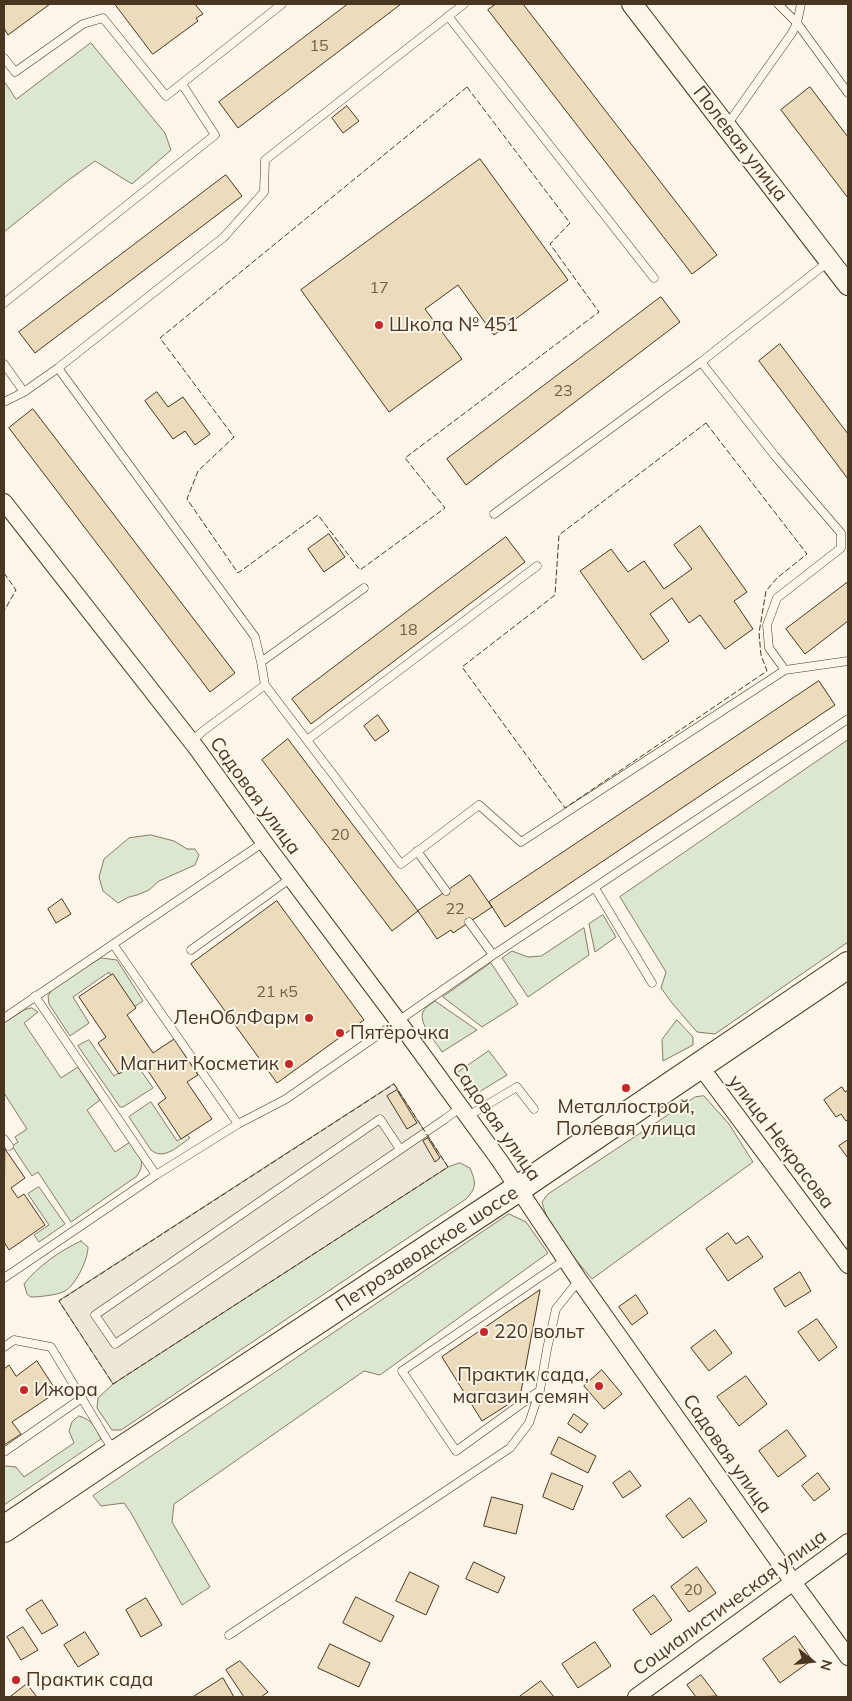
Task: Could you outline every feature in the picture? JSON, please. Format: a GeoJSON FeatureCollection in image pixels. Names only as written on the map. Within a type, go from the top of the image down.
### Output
{"type":"FeatureCollection","features":[{"type":"Feature","properties":{"kind":"main road","name":"Петрозаводское шоссе"},"geometry":{"type":"LineString","coordinates":[[4,1529],[519,1188],[848,965]]}},
{"type":"Feature","properties":{"kind":"street","name":"Полевая улица"},"geometry":{"type":"LineString","coordinates":[[632,4],[848,285]]}},
{"type":"Feature","properties":{"kind":"street","name":"Садовая улица"},"geometry":{"type":"LineString","coordinates":[[4,502],[191,742],[464,1111],[519,1188],[564,1260],[848,1657]]}},
{"type":"Feature","properties":{"kind":"street","name":"улица Некрасова"},"geometry":{"type":"LineString","coordinates":[[700,1066],[848,1265]]}},
{"type":"Feature","properties":{"kind":"street","name":"Социалистическая улица"},"geometry":{"type":"LineString","coordinates":[[636,1697],[848,1542]]}},
{"type":"Feature","properties":{"kind":"lane"},"geometry":{"type":"LineString","coordinates":[[4,402],[24,392],[58,368],[224,237],[264,192],[265,160],[464,4]]}},
{"type":"Feature","properties":{"kind":"lane"},"geometry":{"type":"LineString","coordinates":[[778,4],[797,23],[848,93]]}},
{"type":"Feature","properties":{"kind":"lane"},"geometry":{"type":"LineString","coordinates":[[726,126],[797,23],[801,4]]}},
{"type":"Feature","properties":{"kind":"lane"},"geometry":{"type":"LineString","coordinates":[[4,59],[15,72],[83,24],[103,18],[166,96],[278,5]]}},
{"type":"Feature","properties":{"kind":"lane"},"geometry":{"type":"LineString","coordinates":[[448,16],[654,278]]}},
{"type":"Feature","properties":{"kind":"lane"},"geometry":{"type":"LineString","coordinates":[[4,303],[215,135],[182,84]]}},
{"type":"Feature","properties":{"kind":"lane"},"geometry":{"type":"LineString","coordinates":[[494,514],[701,362],[830,261]]}},
{"type":"Feature","properties":{"kind":"lane"},"geometry":{"type":"LineString","coordinates":[[701,362],[775,456],[841,533],[841,548],[777,598],[767,625],[769,648],[785,670]]}},
{"type":"Feature","properties":{"kind":"lane"},"geometry":{"type":"LineString","coordinates":[[4,364],[24,392]]}},
{"type":"Feature","properties":{"kind":"lane"},"geometry":{"type":"LineString","coordinates":[[58,368],[256,637],[265,685],[401,864],[479,805],[521,842],[785,670],[848,661]]}},
{"type":"Feature","properties":{"kind":"lane"},"geometry":{"type":"LineString","coordinates":[[307,740],[537,566]]}},
{"type":"Feature","properties":{"kind":"lane"},"geometry":{"type":"LineString","coordinates":[[260,662],[364,588]]}},
{"type":"Feature","properties":{"kind":"lane"},"geometry":{"type":"LineString","coordinates":[[191,742],[265,685]]}},
{"type":"Feature","properties":{"kind":"lane"},"geometry":{"type":"LineString","coordinates":[[4,1278],[156,1175],[238,1124],[286,1099],[493,955],[848,719]]}},
{"type":"Feature","properties":{"kind":"lane"},"geometry":{"type":"LineString","coordinates":[[4,1018],[264,842]]}},
{"type":"Feature","properties":{"kind":"lane"},"geometry":{"type":"LineString","coordinates":[[418,851],[446,891]]}},
{"type":"Feature","properties":{"kind":"lane"},"geometry":{"type":"LineString","coordinates":[[191,950],[291,878]]}},
{"type":"Feature","properties":{"kind":"lane"},"geometry":{"type":"LineString","coordinates":[[595,888],[652,984]]}},
{"type":"Feature","properties":{"kind":"lane"},"geometry":{"type":"LineString","coordinates":[[469,922],[493,955]]}},
{"type":"Feature","properties":{"kind":"lane"},"geometry":{"type":"LineString","coordinates":[[113,944],[238,1124]]}},
{"type":"Feature","properties":{"kind":"lane"},"geometry":{"type":"LineString","coordinates":[[35,996],[156,1175]]}},
{"type":"Feature","properties":{"kind":"lane"},"geometry":{"type":"LineString","coordinates":[[400,1149],[380,1119],[95,1315],[116,1344],[400,1149],[464,1111],[517,1087],[534,1109]]}},
{"type":"Feature","properties":{"kind":"lane"},"geometry":{"type":"LineString","coordinates":[[4,1139],[8,1146]]}},
{"type":"Feature","properties":{"kind":"lane"},"geometry":{"type":"LineString","coordinates":[[540,1390],[456,1450],[402,1370],[564,1260]]}},
{"type":"Feature","properties":{"kind":"lane"},"geometry":{"type":"LineString","coordinates":[[229,1635],[510,1448],[529,1423],[540,1390],[546,1349],[556,1309],[579,1280]]}},
{"type":"Feature","properties":{"kind":"lane"},"geometry":{"type":"LineString","coordinates":[[4,1346],[14,1340],[51,1347],[115,1454]]}},
{"type":"Feature","properties":{"kind":"lane"},"geometry":{"type":"LineString","coordinates":[[4,1452],[82,1398]]}},
{"type":"Feature","properties":{"kind":"green space"},"geometry":{"type":"Polygon","coordinates":[[[91,43],[165,133],[171,150],[132,184],[95,161],[4,232],[4,81],[16,99],[91,43]]]}},
{"type":"Feature","properties":{"kind":"green space"},"geometry":{"type":"Polygon","coordinates":[[[848,740],[848,942],[715,1034],[697,1032],[661,988],[666,972],[620,897],[848,740]]]}},
{"type":"Feature","properties":{"kind":"green space"},"geometry":{"type":"Polygon","coordinates":[[[151,835],[174,841],[187,849],[195,849],[199,855],[195,865],[159,881],[149,890],[118,903],[103,891],[99,877],[104,859],[129,838],[151,835]]]}},
{"type":"Feature","properties":{"kind":"green space"},"geometry":{"type":"Polygon","coordinates":[[[603,915],[616,937],[595,952],[589,924],[603,915]]]}},
{"type":"Feature","properties":{"kind":"green space"},"geometry":{"type":"Polygon","coordinates":[[[584,928],[589,955],[528,997],[502,958],[512,951],[528,957],[541,956],[584,928]]]}},
{"type":"Feature","properties":{"kind":"green space"},"geometry":{"type":"Polygon","coordinates":[[[101,958],[117,960],[143,1001],[134,1007],[109,972],[73,997],[89,1023],[70,1036],[49,1004],[48,996],[53,988],[101,958]]]}},
{"type":"Feature","properties":{"kind":"green space"},"geometry":{"type":"Polygon","coordinates":[[[491,963],[518,1004],[482,1027],[443,997],[491,963]]]}},
{"type":"Feature","properties":{"kind":"green space"},"geometry":{"type":"Polygon","coordinates":[[[435,1001],[477,1030],[442,1052],[425,1027],[422,1016],[425,1009],[435,1001]]]}},
{"type":"Feature","properties":{"kind":"green space"},"geometry":{"type":"Polygon","coordinates":[[[32,1008],[38,1012],[24,1023],[61,1078],[78,1067],[100,1100],[87,1110],[115,1152],[130,1142],[139,1154],[142,1162],[137,1176],[71,1222],[38,1172],[32,1176],[12,1146],[18,1142],[15,1137],[27,1129],[4,1093],[4,1023],[24,1010],[32,1008]]]}},
{"type":"Feature","properties":{"kind":"green space"},"geometry":{"type":"Polygon","coordinates":[[[677,1020],[693,1037],[693,1045],[663,1061],[662,1040],[677,1020]]]}},
{"type":"Feature","properties":{"kind":"green space"},"geometry":{"type":"Polygon","coordinates":[[[89,1040],[114,1076],[135,1062],[153,1088],[120,1107],[78,1046],[89,1040]]]}},
{"type":"Feature","properties":{"kind":"green space"},"geometry":{"type":"Polygon","coordinates":[[[489,1051],[507,1075],[479,1092],[471,1091],[457,1073],[489,1051]]]}},
{"type":"Feature","properties":{"kind":"green space"},"geometry":{"type":"Polygon","coordinates":[[[704,1096],[729,1124],[753,1162],[592,1279],[556,1233],[545,1213],[542,1202],[548,1194],[695,1097],[704,1096]]]}},
{"type":"Feature","properties":{"kind":"green space"},"geometry":{"type":"Polygon","coordinates":[[[151,1102],[177,1141],[187,1135],[190,1138],[166,1153],[156,1153],[151,1150],[129,1117],[151,1102]]]}},
{"type":"Feature","properties":{"kind":"green space"},"geometry":{"type":"Polygon","coordinates":[[[460,1163],[470,1168],[474,1181],[474,1188],[466,1199],[121,1430],[112,1430],[97,1408],[98,1398],[113,1384],[448,1167],[460,1163]]]}},
{"type":"Feature","properties":{"kind":"green space"},"geometry":{"type":"Polygon","coordinates":[[[39,1187],[65,1224],[39,1242],[34,1235],[49,1225],[28,1194],[39,1187]]]}},
{"type":"Feature","properties":{"kind":"green space"},"geometry":{"type":"Polygon","coordinates":[[[509,1214],[526,1222],[548,1253],[380,1375],[364,1371],[174,1504],[172,1522],[210,1587],[182,1605],[124,1503],[101,1506],[93,1496],[509,1214]]]}},
{"type":"Feature","properties":{"kind":"green space"},"geometry":{"type":"Polygon","coordinates":[[[81,1241],[88,1247],[86,1259],[76,1279],[68,1289],[60,1293],[43,1296],[31,1297],[27,1294],[24,1284],[42,1265],[65,1249],[81,1241]]]}},
{"type":"Feature","properties":{"kind":"green space"},"geometry":{"type":"Polygon","coordinates":[[[79,1416],[91,1422],[101,1439],[4,1505],[4,1467],[16,1467],[24,1477],[74,1443],[69,1431],[72,1422],[79,1416]]]}},
{"type":"Feature","properties":{"kind":"shaded area"},"geometry":{"type":"Polygon","coordinates":[[[394,1084],[448,1167],[113,1384],[59,1301],[394,1084]]]}},
{"type":"Feature","properties":{"kind":"building"},"geometry":{"type":"Polygon","coordinates":[[[4,4],[50,4],[8,35],[4,28],[4,4]]]}},
{"type":"Feature","properties":{"kind":"building"},"geometry":{"type":"Polygon","coordinates":[[[115,4],[195,4],[203,14],[196,18],[198,21],[153,54],[115,4]]]}},
{"type":"Feature","properties":{"kind":"building"},"geometry":{"type":"Polygon","coordinates":[[[348,4],[401,4],[238,128],[219,102],[348,4]]]}},
{"type":"Feature","properties":{"kind":"building"},"geometry":{"type":"Polygon","coordinates":[[[496,4],[523,4],[717,255],[692,274],[488,10],[496,4]]]}},
{"type":"Feature","properties":{"kind":"building"},"geometry":{"type":"Polygon","coordinates":[[[810,87],[848,137],[848,198],[781,110],[810,87]]]}},
{"type":"Feature","properties":{"kind":"building"},"geometry":{"type":"Polygon","coordinates":[[[347,106],[359,121],[343,133],[332,118],[347,106]]]}},
{"type":"Feature","properties":{"kind":"building"},"geometry":{"type":"Polygon","coordinates":[[[480,159],[568,280],[494,335],[458,285],[425,309],[462,359],[389,412],[301,290],[480,159]]]}},
{"type":"Feature","properties":{"kind":"building"},"geometry":{"type":"Polygon","coordinates":[[[226,175],[242,196],[35,353],[19,332],[226,175]]]}},
{"type":"Feature","properties":{"kind":"building"},"geometry":{"type":"Polygon","coordinates":[[[661,297],[680,322],[466,485],[447,459],[661,297]]]}},
{"type":"Feature","properties":{"kind":"building"},"geometry":{"type":"Polygon","coordinates":[[[780,344],[848,434],[848,479],[759,361],[780,344]]]}},
{"type":"Feature","properties":{"kind":"building"},"geometry":{"type":"Polygon","coordinates":[[[157,392],[168,407],[183,397],[210,434],[195,445],[185,431],[173,439],[145,401],[157,392]]]}},
{"type":"Feature","properties":{"kind":"building"},"geometry":{"type":"Polygon","coordinates":[[[33,409],[235,673],[210,692],[9,428],[33,409]]]}},
{"type":"Feature","properties":{"kind":"building"},"geometry":{"type":"Polygon","coordinates":[[[700,526],[747,592],[734,601],[753,629],[725,649],[700,615],[689,623],[672,598],[650,614],[669,641],[643,660],[580,571],[611,549],[628,572],[644,561],[664,589],[692,569],[674,545],[700,526]]]}},
{"type":"Feature","properties":{"kind":"building"},"geometry":{"type":"Polygon","coordinates":[[[329,534],[345,557],[324,572],[308,549],[329,534]]]}},
{"type":"Feature","properties":{"kind":"building"},"geometry":{"type":"Polygon","coordinates":[[[506,537],[525,562],[311,724],[292,699],[506,537]]]}},
{"type":"Feature","properties":{"kind":"building"},"geometry":{"type":"Polygon","coordinates":[[[848,582],[848,621],[805,654],[786,629],[848,582]]]}},
{"type":"Feature","properties":{"kind":"building"},"geometry":{"type":"Polygon","coordinates":[[[819,681],[835,705],[505,927],[489,902],[819,681]]]}},
{"type":"Feature","properties":{"kind":"building"},"geometry":{"type":"Polygon","coordinates":[[[378,715],[389,731],[375,741],[364,726],[378,715]]]}},
{"type":"Feature","properties":{"kind":"building"},"geometry":{"type":"Polygon","coordinates":[[[288,739],[418,911],[392,931],[262,760],[288,739]]]}},
{"type":"Feature","properties":{"kind":"building"},"geometry":{"type":"Polygon","coordinates":[[[470,875],[492,907],[453,933],[451,930],[437,939],[418,911],[470,875]]]}},
{"type":"Feature","properties":{"kind":"building"},"geometry":{"type":"Polygon","coordinates":[[[62,899],[71,914],[56,923],[48,909],[62,899]]]}},
{"type":"Feature","properties":{"kind":"building"},"geometry":{"type":"Polygon","coordinates":[[[277,901],[364,1020],[277,1083],[191,964],[277,901]]]}},
{"type":"Feature","properties":{"kind":"building"},"geometry":{"type":"Polygon","coordinates":[[[113,974],[136,1008],[127,1015],[153,1053],[174,1039],[198,1075],[187,1082],[212,1119],[181,1139],[158,1104],[166,1098],[140,1059],[119,1074],[98,1043],[106,1037],[79,997],[113,974]]]}},
{"type":"Feature","properties":{"kind":"building"},"geometry":{"type":"Polygon","coordinates":[[[842,1087],[845,1092],[848,1090],[848,1119],[846,1121],[841,1114],[836,1117],[824,1100],[842,1087]]]}},
{"type":"Feature","properties":{"kind":"building"},"geometry":{"type":"Polygon","coordinates":[[[397,1090],[417,1123],[407,1129],[387,1096],[397,1090]]]}},
{"type":"Feature","properties":{"kind":"building"},"geometry":{"type":"Polygon","coordinates":[[[428,1138],[440,1158],[435,1162],[423,1141],[428,1138]]]}},
{"type":"Feature","properties":{"kind":"building"},"geometry":{"type":"Polygon","coordinates":[[[848,1140],[848,1158],[839,1146],[848,1140]]]}},
{"type":"Feature","properties":{"kind":"building"},"geometry":{"type":"Polygon","coordinates":[[[5,1149],[25,1178],[11,1188],[18,1198],[24,1194],[45,1225],[9,1250],[4,1242],[5,1149]]]}},
{"type":"Feature","properties":{"kind":"building"},"geometry":{"type":"Polygon","coordinates":[[[728,1233],[736,1244],[748,1236],[763,1257],[728,1281],[706,1249],[728,1233]]]}},
{"type":"Feature","properties":{"kind":"building"},"geometry":{"type":"Polygon","coordinates":[[[800,1272],[811,1291],[785,1307],[774,1289],[800,1272]]]}},
{"type":"Feature","properties":{"kind":"building"},"geometry":{"type":"Polygon","coordinates":[[[540,1290],[520,1397],[482,1421],[442,1357],[540,1290]]]}},
{"type":"Feature","properties":{"kind":"building"},"geometry":{"type":"Polygon","coordinates":[[[636,1295],[648,1313],[632,1325],[619,1307],[636,1295]]]}},
{"type":"Feature","properties":{"kind":"building"},"geometry":{"type":"Polygon","coordinates":[[[817,1319],[837,1347],[819,1361],[798,1332],[817,1319]]]}},
{"type":"Feature","properties":{"kind":"building"},"geometry":{"type":"Polygon","coordinates":[[[715,1330],[732,1353],[709,1371],[691,1348],[715,1330]]]}},
{"type":"Feature","properties":{"kind":"building"},"geometry":{"type":"Polygon","coordinates":[[[37,1361],[57,1392],[12,1422],[21,1434],[4,1445],[4,1369],[9,1365],[16,1376],[37,1361]]]}},
{"type":"Feature","properties":{"kind":"building"},"geometry":{"type":"Polygon","coordinates":[[[602,1370],[622,1394],[604,1409],[584,1386],[602,1370]]]}},
{"type":"Feature","properties":{"kind":"building"},"geometry":{"type":"Polygon","coordinates":[[[746,1376],[767,1404],[739,1426],[717,1397],[746,1376]]]}},
{"type":"Feature","properties":{"kind":"building"},"geometry":{"type":"Polygon","coordinates":[[[574,1414],[588,1424],[581,1433],[568,1424],[574,1414]]]}},
{"type":"Feature","properties":{"kind":"building"},"geometry":{"type":"Polygon","coordinates":[[[787,1430],[806,1456],[778,1477],[759,1451],[787,1430]]]}},
{"type":"Feature","properties":{"kind":"building"},"geometry":{"type":"Polygon","coordinates":[[[559,1437],[596,1456],[588,1473],[551,1454],[559,1437]]]}},
{"type":"Feature","properties":{"kind":"building"},"geometry":{"type":"Polygon","coordinates":[[[630,1471],[641,1486],[623,1498],[613,1483],[630,1471]]]}},
{"type":"Feature","properties":{"kind":"building"},"geometry":{"type":"Polygon","coordinates":[[[552,1473],[583,1486],[573,1510],[543,1497],[552,1473]]]}},
{"type":"Feature","properties":{"kind":"building"},"geometry":{"type":"Polygon","coordinates":[[[818,1473],[830,1489],[814,1501],[802,1486],[818,1473]]]}},
{"type":"Feature","properties":{"kind":"building"},"geometry":{"type":"Polygon","coordinates":[[[492,1497],[523,1505],[516,1534],[484,1526],[492,1497]]]}},
{"type":"Feature","properties":{"kind":"building"},"geometry":{"type":"Polygon","coordinates":[[[690,1498],[707,1521],[683,1538],[666,1516],[690,1498]]]}},
{"type":"Feature","properties":{"kind":"building"},"geometry":{"type":"Polygon","coordinates":[[[474,1562],[505,1577],[498,1593],[466,1579],[474,1562]]]}},
{"type":"Feature","properties":{"kind":"building"},"geometry":{"type":"Polygon","coordinates":[[[697,1567],[716,1593],[689,1612],[671,1587],[697,1567]]]}},
{"type":"Feature","properties":{"kind":"building"},"geometry":{"type":"Polygon","coordinates":[[[410,1572],[439,1586],[426,1615],[396,1601],[410,1572]]]}},
{"type":"Feature","properties":{"kind":"building"},"geometry":{"type":"Polygon","coordinates":[[[654,1595],[672,1620],[651,1635],[633,1610],[654,1595]]]}},
{"type":"Feature","properties":{"kind":"building"},"geometry":{"type":"Polygon","coordinates":[[[356,1597],[394,1616],[381,1642],[343,1623],[356,1597]]]}},
{"type":"Feature","properties":{"kind":"building"},"geometry":{"type":"Polygon","coordinates":[[[146,1598],[162,1625],[141,1637],[126,1610],[146,1598]]]}},
{"type":"Feature","properties":{"kind":"building"},"geometry":{"type":"Polygon","coordinates":[[[42,1600],[58,1625],[42,1634],[26,1610],[42,1600]]]}},
{"type":"Feature","properties":{"kind":"building"},"geometry":{"type":"Polygon","coordinates":[[[23,1627],[38,1650],[21,1660],[7,1637],[23,1627]]]}},
{"type":"Feature","properties":{"kind":"building"},"geometry":{"type":"Polygon","coordinates":[[[85,1632],[99,1654],[78,1667],[64,1645],[85,1632]]]}},
{"type":"Feature","properties":{"kind":"building"},"geometry":{"type":"Polygon","coordinates":[[[795,1636],[812,1660],[780,1683],[763,1659],[795,1636]]]}},
{"type":"Feature","properties":{"kind":"building"},"geometry":{"type":"Polygon","coordinates":[[[595,1642],[611,1666],[578,1688],[562,1664],[595,1642]]]}},
{"type":"Feature","properties":{"kind":"building"},"geometry":{"type":"Polygon","coordinates":[[[330,1644],[370,1663],[359,1687],[318,1668],[330,1644]]]}},
{"type":"Feature","properties":{"kind":"building"},"geometry":{"type":"Polygon","coordinates":[[[240,1661],[268,1692],[261,1697],[244,1697],[226,1670],[240,1661]]]}},
{"type":"Feature","properties":{"kind":"building"},"geometry":{"type":"Polygon","coordinates":[[[701,1675],[717,1696],[696,1697],[687,1685],[701,1675]]]}},
{"type":"Feature","properties":{"kind":"building"},"geometry":{"type":"Polygon","coordinates":[[[223,1678],[234,1697],[193,1697],[223,1678]]]}},
{"type":"Feature","properties":{"kind":"building"},"geometry":{"type":"Polygon","coordinates":[[[541,1681],[554,1697],[519,1697],[541,1681]]]}},
{"type":"Feature","properties":{"kind":"building"},"geometry":{"type":"Polygon","coordinates":[[[27,1684],[37,1697],[10,1697],[27,1684]]]}},
{"type":"Feature","properties":{"kind":"fence"},"geometry":{"type":"LineString","coordinates":[[467,87],[570,223],[550,244],[599,312],[405,458],[445,508],[360,570],[318,515],[238,573],[187,499],[198,471],[234,437],[160,338],[467,87]]}},
{"type":"Feature","properties":{"kind":"fence"},"geometry":{"type":"LineString","coordinates":[[706,423],[807,554],[777,578],[766,591],[759,633],[761,655],[767,671],[565,808],[462,667],[555,595],[559,535],[706,423]]}},
{"type":"Feature","properties":{"kind":"fence"},"geometry":{"type":"LineString","coordinates":[[4,573],[16,590],[4,611]]}},
{"type":"Feature","properties":{"kind":"fence"},"geometry":{"type":"LineString","coordinates":[[394,1084],[448,1167],[113,1384],[59,1301],[394,1084]]}},
{"type":"Feature","properties":{"kind":"place","name":"Школа № 451"},"geometry":{"type":"Point","coordinates":[379,325]}},
{"type":"Feature","properties":{"kind":"place","name":"ЛенОблФарм"},"geometry":{"type":"Point","coordinates":[309,1018]}},
{"type":"Feature","properties":{"kind":"place","name":"Пятёрочка"},"geometry":{"type":"Point","coordinates":[340,1033]}},
{"type":"Feature","properties":{"kind":"place","name":"Магнит Косметик"},"geometry":{"type":"Point","coordinates":[289,1064]}},
{"type":"Feature","properties":{"kind":"place","name":"Металлострой, Полевая улица"},"geometry":{"type":"Point","coordinates":[626,1088]}},
{"type":"Feature","properties":{"kind":"place","name":"220 вольт"},"geometry":{"type":"Point","coordinates":[484,1332]}},
{"type":"Feature","properties":{"kind":"place","name":"Практик сада, магазин семян"},"geometry":{"type":"Point","coordinates":[599,1386]}},
{"type":"Feature","properties":{"kind":"place","name":"Ижора"},"geometry":{"type":"Point","coordinates":[24,1390]}},
{"type":"Feature","properties":{"kind":"place","name":"Практик сада"},"geometry":{"type":"Point","coordinates":[16,1680]}}]}
